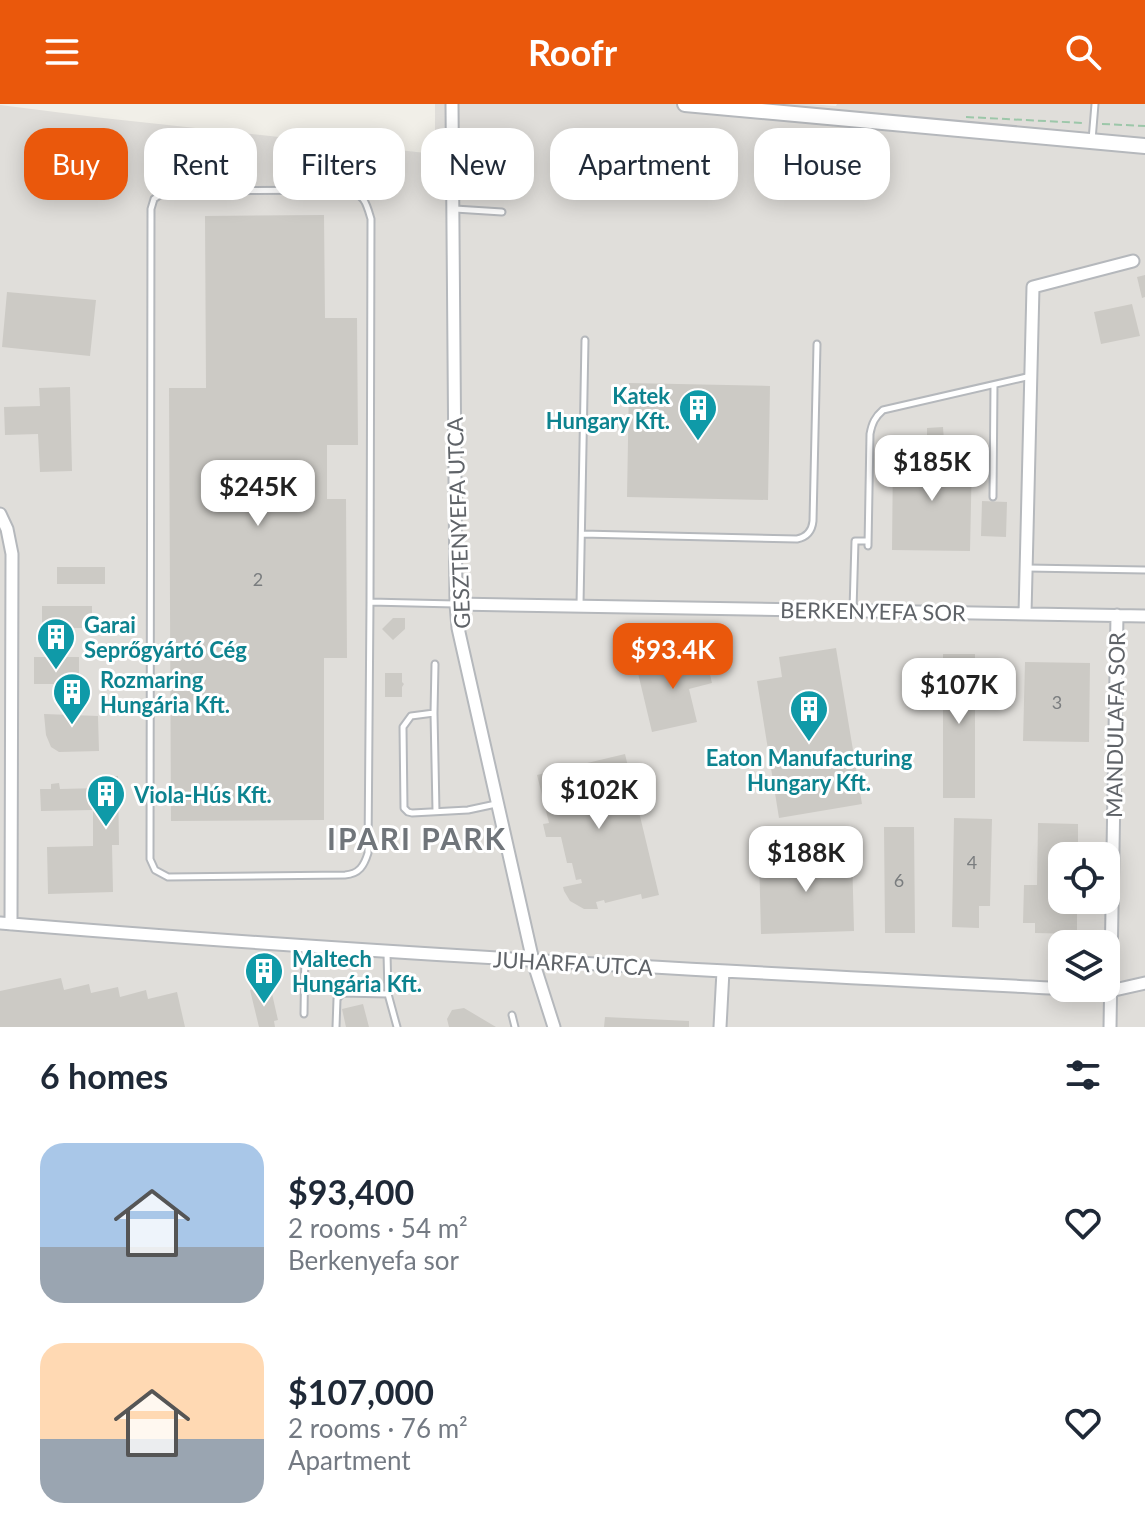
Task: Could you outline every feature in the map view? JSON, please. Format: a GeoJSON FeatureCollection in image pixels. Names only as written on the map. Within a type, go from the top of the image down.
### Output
{"type":"FeatureCollection","features":[{"type":"Feature","properties":{"kind":"street","name":"GESZTENYEFA UTCA"},"geometry":{"type":"LineString","coordinates":[[452,104],[458,628],[533,961],[554,1027]]}},
{"type":"Feature","properties":{"kind":"street"},"geometry":{"type":"LineString","coordinates":[[685,104],[1145,146]]}},
{"type":"Feature","properties":{"kind":"street"},"geometry":{"type":"LineString","coordinates":[[1025,614],[1033,287],[1133,261]]}},
{"type":"Feature","properties":{"kind":"street"},"geometry":{"type":"LineString","coordinates":[[0,514],[12,554],[5,923]]}},
{"type":"Feature","properties":{"kind":"street","name":"BERKENYEFA SOR"},"geometry":{"type":"LineString","coordinates":[[456,604],[1145,616]]}},
{"type":"Feature","properties":{"kind":"street","name":"MANDULAFA SOR"},"geometry":{"type":"LineString","coordinates":[[1111,930],[1117,615]]}},
{"type":"Feature","properties":{"kind":"street","name":"JUHARFA UTCA"},"geometry":{"type":"LineString","coordinates":[[5,923],[305,947],[1048,988]]}},
{"type":"Feature","properties":{"kind":"street"},"geometry":{"type":"LineString","coordinates":[[720,1027],[723,971]]}},
{"type":"Feature","properties":{"kind":"street","name":"JUHARFA UTCA"},"geometry":{"type":"LineString","coordinates":[[1120,989],[1145,983]]}},
{"type":"Feature","properties":{"kind":"street","name":"MANDULAFA SOR"},"geometry":{"type":"LineString","coordinates":[[1110,1002],[1110,1027]]}},
{"type":"Feature","properties":{"kind":"lane"},"geometry":{"type":"LineString","coordinates":[[1092,141],[1095,104]]}},
{"type":"Feature","properties":{"kind":"lane"},"geometry":{"type":"LineString","coordinates":[[348,190],[360,194],[366,203],[371,219],[370,602],[368,853],[365,863],[353,874],[345,875],[168,877],[155,870],[150,859],[151,209],[154,199],[165,191],[348,190]]}},
{"type":"Feature","properties":{"kind":"lane"},"geometry":{"type":"LineString","coordinates":[[453,209],[502,212]]}},
{"type":"Feature","properties":{"kind":"lane"},"geometry":{"type":"LineString","coordinates":[[580,606],[585,340]]}},
{"type":"Feature","properties":{"kind":"lane"},"geometry":{"type":"LineString","coordinates":[[582,534],[797,539],[806,536],[813,527],[817,344]]}},
{"type":"Feature","properties":{"kind":"lane"},"geometry":{"type":"LineString","coordinates":[[853,611],[855,541],[868,543],[870,434],[875,419],[883,410],[1031,376]]}},
{"type":"Feature","properties":{"kind":"lane"},"geometry":{"type":"LineString","coordinates":[[993,497],[994,385]]}},
{"type":"Feature","properties":{"kind":"lane"},"geometry":{"type":"LineString","coordinates":[[1027,568],[1145,570]]}},
{"type":"Feature","properties":{"kind":"lane"},"geometry":{"type":"LineString","coordinates":[[370,602],[456,604]]}},
{"type":"Feature","properties":{"kind":"lane"},"geometry":{"type":"LineString","coordinates":[[435,664],[436,811]]}},
{"type":"Feature","properties":{"kind":"lane"},"geometry":{"type":"LineString","coordinates":[[434,713],[411,716],[404,723],[404,808],[412,813],[468,810],[497,804]]}},
{"type":"Feature","properties":{"kind":"lane"},"geometry":{"type":"LineString","coordinates":[[304,1014],[305,947]]}},
{"type":"Feature","properties":{"kind":"lane"},"geometry":{"type":"LineString","coordinates":[[387,952],[388,994],[397,1027]]}},
{"type":"Feature","properties":{"kind":"lane"},"geometry":{"type":"LineString","coordinates":[[336,1027],[337,999],[342,993],[388,994]]}},
{"type":"Feature","properties":{"kind":"lane"},"geometry":{"type":"LineString","coordinates":[[512,1015],[515,1027]]}},
{"type":"Feature","properties":{"kind":"path"},"geometry":{"type":"LineString","coordinates":[[957,116],[1145,126]]}},
{"type":"Feature","properties":{"kind":"shaded area"},"geometry":{"type":"Polygon","coordinates":[[[435,104],[1145,104],[1145,1027],[0,1027],[0,105],[195,128],[144,128],[144,200],[257,200],[257,135],[273,136],[273,200],[405,200],[405,151],[421,152],[421,200],[534,200],[534,128],[435,128],[435,104]]]}},
{"type":"Feature","properties":{"kind":"building"},"geometry":{"type":"Polygon","coordinates":[[[324,215],[325,318],[357,318],[358,445],[327,445],[327,499],[346,499],[347,658],[324,658],[324,820],[171,821],[169,388],[206,388],[205,216],[324,215]]]}},
{"type":"Feature","properties":{"kind":"building"},"geometry":{"type":"Polygon","coordinates":[[[1145,275],[1145,297],[1142,298],[1137,277],[1145,275]]]}},
{"type":"Feature","properties":{"kind":"building"},"geometry":{"type":"Polygon","coordinates":[[[7,292],[96,300],[90,356],[2,347],[7,292]]]}},
{"type":"Feature","properties":{"kind":"building"},"geometry":{"type":"Polygon","coordinates":[[[1132,304],[1140,336],[1101,344],[1094,312],[1132,304]]]}},
{"type":"Feature","properties":{"kind":"building","name":"Katek Hungary Kft."},"geometry":{"type":"Polygon","coordinates":[[[629,383],[770,386],[768,500],[627,497],[629,383]]]}},
{"type":"Feature","properties":{"kind":"building"},"geometry":{"type":"Polygon","coordinates":[[[70,387],[72,471],[40,472],[38,434],[5,435],[4,407],[40,406],[39,388],[70,387]]]}},
{"type":"Feature","properties":{"kind":"building"},"geometry":{"type":"Polygon","coordinates":[[[943,427],[944,441],[927,442],[927,428],[943,427]]]}},
{"type":"Feature","properties":{"kind":"building"},"geometry":{"type":"Polygon","coordinates":[[[893,455],[972,456],[970,551],[892,550],[893,455]]]}},
{"type":"Feature","properties":{"kind":"building"},"geometry":{"type":"Polygon","coordinates":[[[982,501],[1007,502],[1006,537],[981,536],[982,501]]]}},
{"type":"Feature","properties":{"kind":"building"},"geometry":{"type":"Polygon","coordinates":[[[57,567],[105,567],[105,584],[57,584],[57,567]]]}},
{"type":"Feature","properties":{"kind":"building"},"geometry":{"type":"Polygon","coordinates":[[[42,606],[92,606],[92,628],[42,628],[42,606]]]}},
{"type":"Feature","properties":{"kind":"building"},"geometry":{"type":"Polygon","coordinates":[[[393,618],[405,618],[405,629],[393,640],[382,629],[393,618]]]}},
{"type":"Feature","properties":{"kind":"building","name":"Eaton Manufacturing Hungary Kft."},"geometry":{"type":"Polygon","coordinates":[[[836,648],[862,804],[779,818],[757,681],[782,677],[779,657],[836,648]]]}},
{"type":"Feature","properties":{"kind":"building"},"geometry":{"type":"Polygon","coordinates":[[[705,653],[712,683],[689,689],[697,722],[652,732],[637,669],[705,653]]]}},
{"type":"Feature","properties":{"kind":"building"},"geometry":{"type":"Polygon","coordinates":[[[943,654],[975,654],[975,798],[943,798],[943,654]]]}},
{"type":"Feature","properties":{"kind":"building","name":"Garai Seprőgyártó Cég"},"geometry":{"type":"Polygon","coordinates":[[[34,657],[79,657],[79,684],[34,684],[34,657]]]}},
{"type":"Feature","properties":{"kind":"building"},"geometry":{"type":"Polygon","coordinates":[[[1025,662],[1090,663],[1089,742],[1023,741],[1025,662]]]}},
{"type":"Feature","properties":{"kind":"building"},"geometry":{"type":"Polygon","coordinates":[[[385,673],[402,673],[402,697],[385,697],[385,673]]]}},
{"type":"Feature","properties":{"kind":"building","name":"Rozmaring Hungária Kft."},"geometry":{"type":"Polygon","coordinates":[[[44,714],[98,716],[99,751],[59,752],[51,747],[46,735],[44,714]]]}},
{"type":"Feature","properties":{"kind":"building"},"geometry":{"type":"Polygon","coordinates":[[[625,754],[659,895],[642,899],[641,894],[605,903],[604,900],[596,902],[598,909],[584,909],[570,901],[564,891],[563,887],[582,883],[581,879],[576,880],[572,863],[567,863],[561,837],[546,837],[543,824],[549,823],[537,775],[625,754]]]}},
{"type":"Feature","properties":{"kind":"building","name":"Viola-Hús Kft."},"geometry":{"type":"Polygon","coordinates":[[[100,776],[118,776],[119,845],[112,845],[113,892],[48,894],[47,847],[93,846],[93,810],[41,811],[40,789],[51,789],[51,784],[59,783],[60,789],[100,788],[100,776]]]}},
{"type":"Feature","properties":{"kind":"building"},"geometry":{"type":"Polygon","coordinates":[[[954,818],[992,819],[990,906],[979,906],[979,928],[952,927],[954,818]]]}},
{"type":"Feature","properties":{"kind":"building"},"geometry":{"type":"Polygon","coordinates":[[[1038,823],[1078,824],[1078,842],[1048,842],[1048,914],[1077,914],[1077,930],[1035,933],[1035,923],[1023,923],[1024,885],[1037,885],[1038,823]]]}},
{"type":"Feature","properties":{"kind":"building","name":"Eaton Manufacturing Hungary Kft."},"geometry":{"type":"Polygon","coordinates":[[[884,827],[914,827],[915,933],[885,933],[884,827]]]}},
{"type":"Feature","properties":{"kind":"building"},"geometry":{"type":"Polygon","coordinates":[[[852,853],[854,931],[761,934],[759,856],[852,853]]]}},
{"type":"Feature","properties":{"kind":"building"},"geometry":{"type":"Polygon","coordinates":[[[61,978],[64,990],[89,984],[91,993],[118,987],[120,997],[146,990],[148,999],[177,992],[185,1027],[0,1027],[0,991],[61,978]]]}},
{"type":"Feature","properties":{"kind":"building","name":"Maltech Hungária Kft."},"geometry":{"type":"Polygon","coordinates":[[[270,985],[278,1020],[274,1021],[275,1027],[259,1027],[250,990],[270,985]]]}},
{"type":"Feature","properties":{"kind":"building"},"geometry":{"type":"Polygon","coordinates":[[[363,1004],[369,1027],[346,1027],[342,1009],[363,1004]]]}},
{"type":"Feature","properties":{"kind":"building"},"geometry":{"type":"Polygon","coordinates":[[[464,1008],[496,1027],[449,1027],[447,1019],[452,1010],[464,1008]]]}},
{"type":"Feature","properties":{"kind":"building"},"geometry":{"type":"Polygon","coordinates":[[[605,1017],[689,1021],[689,1027],[604,1027],[605,1017]]]}},
{"type":"Feature","properties":{"kind":"place","name":"Katek Hungary Kft."},"geometry":{"type":"Point","coordinates":[698,442]}},
{"type":"Feature","properties":{"kind":"place","name":"Garai Seprőgyártó Cég"},"geometry":{"type":"Point","coordinates":[56,671]}},
{"type":"Feature","properties":{"kind":"place","name":"Rozmaring Hungária Kft."},"geometry":{"type":"Point","coordinates":[72,726]}},
{"type":"Feature","properties":{"kind":"place","name":"Eaton Manufacturing Hungary Kft."},"geometry":{"type":"Point","coordinates":[809,743]}},
{"type":"Feature","properties":{"kind":"place","name":"Viola-Hús Kft."},"geometry":{"type":"Point","coordinates":[106,828]}},
{"type":"Feature","properties":{"kind":"place","name":"Maltech Hungária Kft."},"geometry":{"type":"Point","coordinates":[264,1005]}},
{"type":"Feature","properties":{"kind":"district","name":"IPARI PARK"},"geometry":{"type":"Point","coordinates":[417,838]}}]}
